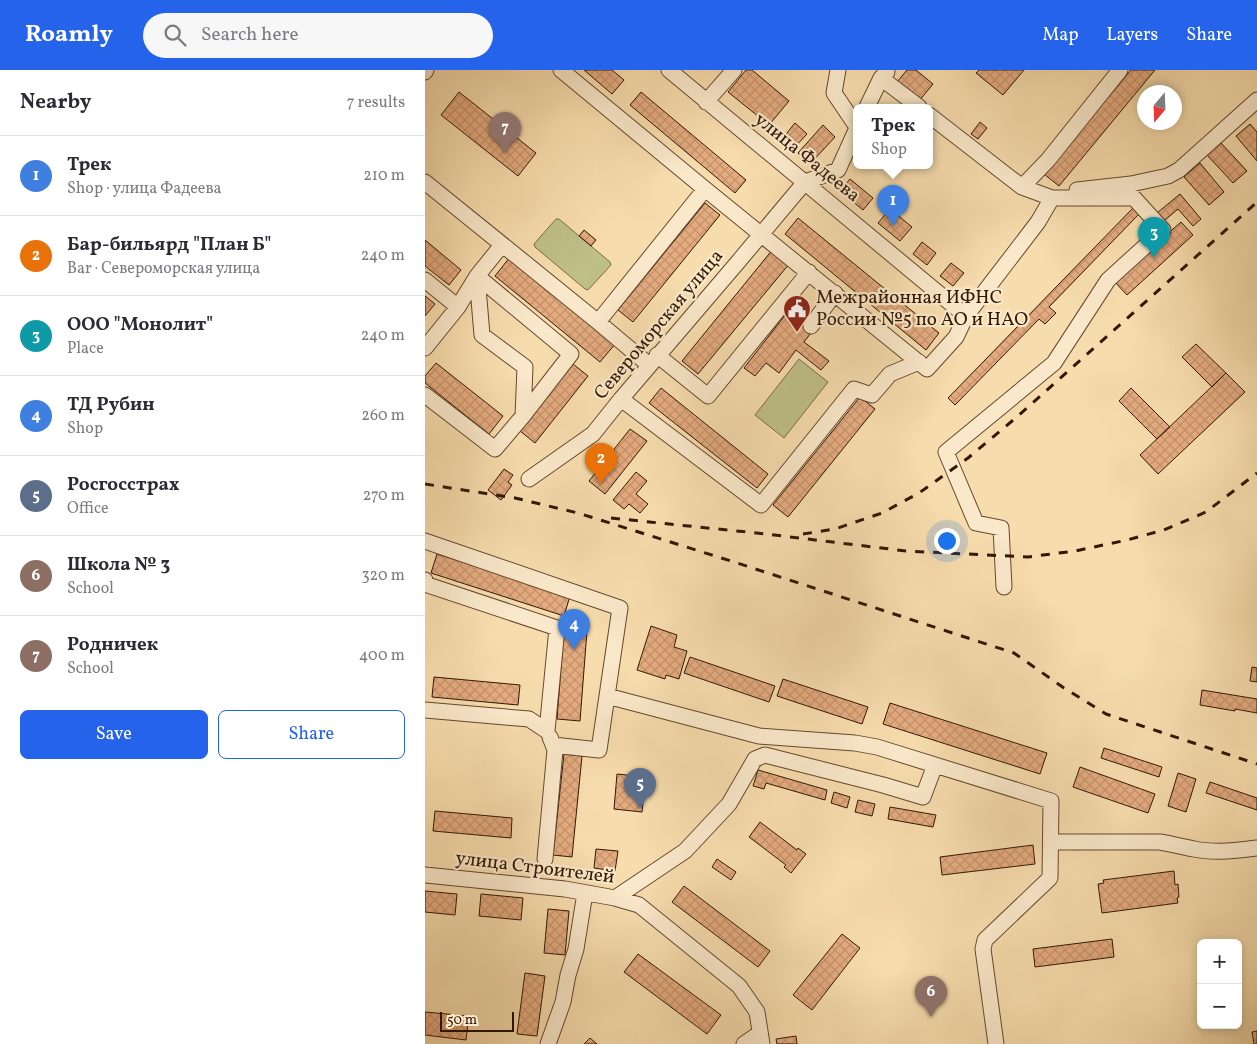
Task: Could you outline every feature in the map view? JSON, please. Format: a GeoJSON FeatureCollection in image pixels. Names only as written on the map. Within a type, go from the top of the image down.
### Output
{"type":"FeatureCollection","features":[{"type":"Feature","properties":{"kind":"street"},"geometry":{"type":"LineString","coordinates":[[561,70],[927,369],[956,336],[966,316],[1038,222],[1059,198],[1078,190],[1131,184],[1168,176],[1179,170],[1257,100]]}},
{"type":"Feature","properties":{"kind":"street","name":"улица Фадеева"},"geometry":{"type":"LineString","coordinates":[[669,70],[705,102],[805,182],[966,316]]}},
{"type":"Feature","properties":{"kind":"street"},"geometry":{"type":"LineString","coordinates":[[705,102],[734,70]]}},
{"type":"Feature","properties":{"kind":"street"},"geometry":{"type":"LineString","coordinates":[[838,70],[834,93],[853,122]]}},
{"type":"Feature","properties":{"kind":"street"},"geometry":{"type":"LineString","coordinates":[[1022,188],[1048,160],[1120,70]]}},
{"type":"Feature","properties":{"kind":"street"},"geometry":{"type":"LineString","coordinates":[[869,104],[885,74],[916,104]]}},
{"type":"Feature","properties":{"kind":"street"},"geometry":{"type":"LineString","coordinates":[[933,118],[1022,188],[1059,198],[1134,198],[1163,230],[1108,280],[1054,363],[946,452],[977,523],[1001,528],[1004,587]]}},
{"type":"Feature","properties":{"kind":"street"},"geometry":{"type":"LineString","coordinates":[[805,182],[838,170],[853,137]]}},
{"type":"Feature","properties":{"kind":"street"},"geometry":{"type":"LineString","coordinates":[[425,182],[598,322],[708,396],[809,272]]}},
{"type":"Feature","properties":{"kind":"street","name":"Североморская улица"},"geometry":{"type":"LineString","coordinates":[[529,479],[593,434],[653,360],[805,182]]}},
{"type":"Feature","properties":{"kind":"street"},"geometry":{"type":"LineString","coordinates":[[598,322],[705,189]]}},
{"type":"Feature","properties":{"kind":"street"},"geometry":{"type":"LineString","coordinates":[[425,348],[458,307],[477,276],[502,244]]}},
{"type":"Feature","properties":{"kind":"street"},"geometry":{"type":"LineString","coordinates":[[425,395],[495,449],[571,354],[477,276]]}},
{"type":"Feature","properties":{"kind":"street"},"geometry":{"type":"LineString","coordinates":[[477,276],[482,335],[525,367],[523,416]]}},
{"type":"Feature","properties":{"kind":"street"},"geometry":{"type":"LineString","coordinates":[[425,280],[458,307]]}},
{"type":"Feature","properties":{"kind":"street"},"geometry":{"type":"LineString","coordinates":[[811,326],[835,293]]}},
{"type":"Feature","properties":{"kind":"street"},"geometry":{"type":"LineString","coordinates":[[621,399],[761,505],[854,389],[872,395],[890,374],[919,362]]}},
{"type":"Feature","properties":{"kind":"street"},"geometry":{"type":"LineString","coordinates":[[425,541],[620,608],[599,750],[550,738]]}},
{"type":"Feature","properties":{"kind":"street"},"geometry":{"type":"LineString","coordinates":[[425,580],[425,584],[557,628],[550,738]]}},
{"type":"Feature","properties":{"kind":"street"},"geometry":{"type":"LineString","coordinates":[[607,696],[759,736],[855,743],[877,747],[1051,801],[1050,878],[985,940],[983,949],[996,1044]]}},
{"type":"Feature","properties":{"kind":"street"},"geometry":{"type":"LineString","coordinates":[[425,710],[529,719],[550,738],[555,750],[545,859]]}},
{"type":"Feature","properties":{"kind":"street"},"geometry":{"type":"LineString","coordinates":[[615,898],[685,851],[729,804],[755,759],[765,754],[923,797],[935,765]]}},
{"type":"Feature","properties":{"kind":"street"},"geometry":{"type":"LineString","coordinates":[[1051,842],[1160,842],[1195,850],[1218,852],[1257,848]]}},
{"type":"Feature","properties":{"kind":"street","name":"улица Строителей"},"geometry":{"type":"LineString","coordinates":[[425,874],[565,889],[615,898],[639,905],[739,986],[757,1012],[761,1038]]}},
{"type":"Feature","properties":{"kind":"street"},"geometry":{"type":"LineString","coordinates":[[548,1044],[563,1002],[568,975],[576,949],[585,893]]}},
{"type":"Feature","properties":{"kind":"street"},"geometry":{"type":"LineString","coordinates":[[744,1044],[761,1038]]}},
{"type":"Feature","properties":{"kind":"green space"},"geometry":{"type":"Polygon","coordinates":[[[556,219],[559,219],[610,262],[611,265],[588,290],[535,247],[534,244],[556,219]]]}},
{"type":"Feature","properties":{"kind":"green space"},"geometry":{"type":"Polygon","coordinates":[[[799,359],[828,382],[784,438],[755,415],[799,359]]]}},
{"type":"Feature","properties":{"kind":"building"},"geometry":{"type":"Polygon","coordinates":[[[584,70],[612,70],[624,80],[612,94],[584,70]]]}},
{"type":"Feature","properties":{"kind":"building"},"geometry":{"type":"Polygon","coordinates":[[[746,70],[752,70],[789,101],[769,125],[728,92],[746,70]]]}},
{"type":"Feature","properties":{"kind":"building"},"geometry":{"type":"Polygon","coordinates":[[[907,70],[916,70],[933,84],[919,101],[897,82],[907,70]]]}},
{"type":"Feature","properties":{"kind":"building"},"geometry":{"type":"Polygon","coordinates":[[[979,70],[1024,70],[1003,95],[976,73],[979,70]]]}},
{"type":"Feature","properties":{"kind":"building"},"geometry":{"type":"Polygon","coordinates":[[[1131,70],[1155,70],[1143,85],[1137,85],[1137,92],[1059,186],[1044,174],[1131,70]]]}},
{"type":"Feature","properties":{"kind":"building"},"geometry":{"type":"Polygon","coordinates":[[[459,92],[536,153],[518,176],[441,115],[459,92]]]}},
{"type":"Feature","properties":{"kind":"building"},"geometry":{"type":"Polygon","coordinates":[[[641,92],[746,180],[735,193],[630,105],[641,92]]]}},
{"type":"Feature","properties":{"kind":"building"},"geometry":{"type":"Polygon","coordinates":[[[980,122],[987,128],[978,139],[971,134],[980,122]]]}},
{"type":"Feature","properties":{"kind":"building"},"geometry":{"type":"Polygon","coordinates":[[[795,123],[807,134],[793,149],[782,139],[795,123]]]}},
{"type":"Feature","properties":{"kind":"building"},"geometry":{"type":"Polygon","coordinates":[[[1250,124],[1257,132],[1257,161],[1236,136],[1250,124]]]}},
{"type":"Feature","properties":{"kind":"building"},"geometry":{"type":"Polygon","coordinates":[[[823,125],[835,137],[810,164],[798,153],[823,125]]]}},
{"type":"Feature","properties":{"kind":"building"},"geometry":{"type":"Polygon","coordinates":[[[1221,143],[1247,171],[1233,183],[1207,155],[1221,143]]]}},
{"type":"Feature","properties":{"kind":"building"},"geometry":{"type":"Polygon","coordinates":[[[1200,163],[1224,192],[1209,205],[1184,177],[1200,163]]]}},
{"type":"Feature","properties":{"kind":"building"},"geometry":{"type":"Polygon","coordinates":[[[850,179],[873,198],[863,210],[840,191],[850,179]]]}},
{"type":"Feature","properties":{"kind":"building"},"geometry":{"type":"Polygon","coordinates":[[[1180,194],[1201,219],[1193,226],[1178,209],[1164,221],[1157,213],[1180,194]]]}},
{"type":"Feature","properties":{"kind":"building"},"geometry":{"type":"Polygon","coordinates":[[[705,203],[720,215],[633,322],[618,310],[705,203]]]}},
{"type":"Feature","properties":{"kind":"building"},"geometry":{"type":"Polygon","coordinates":[[[1133,208],[1139,214],[1049,307],[1056,313],[1045,324],[1039,319],[955,405],[948,398],[1133,208]]]}},
{"type":"Feature","properties":{"kind":"building"},"geometry":{"type":"Polygon","coordinates":[[[890,209],[912,227],[900,241],[878,223],[890,209]]]}},
{"type":"Feature","properties":{"kind":"building"},"geometry":{"type":"Polygon","coordinates":[[[798,218],[939,333],[926,350],[785,234],[798,218]]]}},
{"type":"Feature","properties":{"kind":"building"},"geometry":{"type":"Polygon","coordinates":[[[1181,222],[1193,235],[1127,295],[1114,281],[1181,222]]]}},
{"type":"Feature","properties":{"kind":"building"},"geometry":{"type":"Polygon","coordinates":[[[584,230],[596,240],[591,246],[579,236],[584,230]]]}},
{"type":"Feature","properties":{"kind":"building"},"geometry":{"type":"Polygon","coordinates":[[[425,240],[461,270],[449,285],[425,266],[425,240]]]}},
{"type":"Feature","properties":{"kind":"building"},"geometry":{"type":"Polygon","coordinates":[[[922,242],[936,253],[927,265],[913,254],[922,242]]]}},
{"type":"Feature","properties":{"kind":"building"},"geometry":{"type":"Polygon","coordinates":[[[773,249],[790,263],[698,374],[682,361],[773,249]]]}},
{"type":"Feature","properties":{"kind":"building"},"geometry":{"type":"Polygon","coordinates":[[[510,257],[616,343],[600,362],[495,276],[510,257]]]}},
{"type":"Feature","properties":{"kind":"building"},"geometry":{"type":"Polygon","coordinates":[[[951,263],[964,273],[953,286],[940,276],[951,263]]]}},
{"type":"Feature","properties":{"kind":"building"},"geometry":{"type":"Polygon","coordinates":[[[425,296],[435,304],[425,316],[425,296]]]}},
{"type":"Feature","properties":{"kind":"building"},"geometry":{"type":"Polygon","coordinates":[[[786,314],[811,333],[804,342],[829,361],[821,370],[796,350],[779,373],[766,363],[755,376],[744,368],[786,314]]]}},
{"type":"Feature","properties":{"kind":"building"},"geometry":{"type":"Polygon","coordinates":[[[1196,344],[1226,373],[1212,387],[1182,357],[1196,344]]]}},
{"type":"Feature","properties":{"kind":"building"},"geometry":{"type":"Polygon","coordinates":[[[436,363],[503,416],[489,434],[425,383],[425,376],[436,363]]]}},
{"type":"Feature","properties":{"kind":"building"},"geometry":{"type":"Polygon","coordinates":[[[573,364],[588,376],[535,443],[520,431],[573,364]]]}},
{"type":"Feature","properties":{"kind":"building"},"geometry":{"type":"Polygon","coordinates":[[[1226,373],[1245,392],[1158,474],[1140,455],[1226,373]]]}},
{"type":"Feature","properties":{"kind":"building"},"geometry":{"type":"Polygon","coordinates":[[[661,388],[768,474],[757,488],[649,403],[661,388]]]}},
{"type":"Feature","properties":{"kind":"building"},"geometry":{"type":"Polygon","coordinates":[[[1131,388],[1170,427],[1157,439],[1119,401],[1131,388]]]}},
{"type":"Feature","properties":{"kind":"building"},"geometry":{"type":"Polygon","coordinates":[[[860,397],[875,409],[788,517],[773,505],[860,397]]]}},
{"type":"Feature","properties":{"kind":"building"},"geometry":{"type":"Polygon","coordinates":[[[630,429],[647,441],[605,494],[589,481],[630,429]]]}},
{"type":"Feature","properties":{"kind":"building"},"geometry":{"type":"Polygon","coordinates":[[[504,469],[513,475],[508,482],[512,485],[501,500],[488,490],[504,469]]]}},
{"type":"Feature","properties":{"kind":"building"},"geometry":{"type":"Polygon","coordinates":[[[636,472],[647,481],[636,494],[648,504],[640,513],[629,504],[624,509],[613,500],[636,472]]]}},
{"type":"Feature","properties":{"kind":"building"},"geometry":{"type":"Polygon","coordinates":[[[437,554],[570,596],[564,616],[431,573],[437,554]]]}},
{"type":"Feature","properties":{"kind":"building"},"geometry":{"type":"Polygon","coordinates":[[[565,616],[588,618],[580,721],[557,719],[565,616]]]}},
{"type":"Feature","properties":{"kind":"building"},"geometry":{"type":"Polygon","coordinates":[[[651,626],[677,635],[674,647],[687,651],[679,679],[666,675],[665,679],[637,670],[651,626]]]}},
{"type":"Feature","properties":{"kind":"building"},"geometry":{"type":"Polygon","coordinates":[[[690,657],[775,686],[769,702],[684,673],[690,657]]]}},
{"type":"Feature","properties":{"kind":"building"},"geometry":{"type":"Polygon","coordinates":[[[1252,667],[1257,668],[1257,682],[1250,681],[1252,667]]]}},
{"type":"Feature","properties":{"kind":"building"},"geometry":{"type":"Polygon","coordinates":[[[434,677],[520,685],[518,705],[432,697],[434,677]]]}},
{"type":"Feature","properties":{"kind":"building"},"geometry":{"type":"Polygon","coordinates":[[[783,679],[868,707],[862,724],[777,696],[783,679]]]}},
{"type":"Feature","properties":{"kind":"building"},"geometry":{"type":"Polygon","coordinates":[[[1202,690],[1257,699],[1257,713],[1200,705],[1202,690]]]}},
{"type":"Feature","properties":{"kind":"building"},"geometry":{"type":"Polygon","coordinates":[[[890,703],[1047,753],[1040,774],[883,724],[890,703]]]}},
{"type":"Feature","properties":{"kind":"building"},"geometry":{"type":"Polygon","coordinates":[[[1104,748],[1162,767],[1159,777],[1101,758],[1104,748]]]}},
{"type":"Feature","properties":{"kind":"building"},"geometry":{"type":"Polygon","coordinates":[[[564,754],[582,756],[572,857],[553,855],[564,754]]]}},
{"type":"Feature","properties":{"kind":"building"},"geometry":{"type":"Polygon","coordinates":[[[1080,767],[1155,794],[1148,813],[1073,787],[1080,767]]]}},
{"type":"Feature","properties":{"kind":"building"},"geometry":{"type":"Polygon","coordinates":[[[758,770],[827,790],[825,800],[766,783],[764,789],[753,786],[758,770]]]}},
{"type":"Feature","properties":{"kind":"building"},"geometry":{"type":"Polygon","coordinates":[[[1178,773],[1196,779],[1186,812],[1168,806],[1178,773]]]}},
{"type":"Feature","properties":{"kind":"building"},"geometry":{"type":"Polygon","coordinates":[[[617,774],[646,777],[642,812],[614,809],[617,774]]]}},
{"type":"Feature","properties":{"kind":"building"},"geometry":{"type":"Polygon","coordinates":[[[1210,782],[1257,798],[1257,810],[1206,793],[1210,782]]]}},
{"type":"Feature","properties":{"kind":"building"},"geometry":{"type":"Polygon","coordinates":[[[834,792],[850,797],[847,808],[831,803],[834,792]]]}},
{"type":"Feature","properties":{"kind":"building"},"geometry":{"type":"Polygon","coordinates":[[[858,800],[875,804],[872,816],[855,812],[858,800]]]}},
{"type":"Feature","properties":{"kind":"building"},"geometry":{"type":"Polygon","coordinates":[[[890,807],[936,815],[933,827],[888,819],[890,807]]]}},
{"type":"Feature","properties":{"kind":"building"},"geometry":{"type":"Polygon","coordinates":[[[435,811],[512,818],[511,838],[433,831],[435,811]]]}},
{"type":"Feature","properties":{"kind":"building"},"geometry":{"type":"Polygon","coordinates":[[[760,822],[797,850],[798,848],[806,854],[791,873],[784,867],[786,865],[749,837],[760,822]]]}},
{"type":"Feature","properties":{"kind":"building"},"geometry":{"type":"Polygon","coordinates":[[[1033,845],[1035,864],[942,875],[940,857],[1033,845]]]}},
{"type":"Feature","properties":{"kind":"building"},"geometry":{"type":"Polygon","coordinates":[[[596,849],[618,851],[615,871],[594,868],[596,849]]]}},
{"type":"Feature","properties":{"kind":"building"},"geometry":{"type":"Polygon","coordinates":[[[717,859],[736,872],[731,880],[712,867],[717,859]]]}},
{"type":"Feature","properties":{"kind":"building"},"geometry":{"type":"Polygon","coordinates":[[[1174,871],[1175,885],[1178,884],[1178,903],[1102,913],[1098,884],[1104,883],[1103,880],[1174,871]]]}},
{"type":"Feature","properties":{"kind":"building"},"geometry":{"type":"Polygon","coordinates":[[[684,886],[770,951],[758,967],[672,902],[684,886]]]}},
{"type":"Feature","properties":{"kind":"building"},"geometry":{"type":"Polygon","coordinates":[[[425,891],[457,894],[455,915],[425,912],[425,891]]]}},
{"type":"Feature","properties":{"kind":"building"},"geometry":{"type":"Polygon","coordinates":[[[481,894],[523,898],[521,920],[479,916],[481,894]]]}},
{"type":"Feature","properties":{"kind":"building"},"geometry":{"type":"Polygon","coordinates":[[[548,909],[569,911],[565,955],[544,953],[548,909]]]}},
{"type":"Feature","properties":{"kind":"building"},"geometry":{"type":"Polygon","coordinates":[[[842,934],[860,948],[812,1010],[793,995],[842,934]]]}},
{"type":"Feature","properties":{"kind":"building"},"geometry":{"type":"Polygon","coordinates":[[[1112,939],[1114,957],[1035,967],[1033,949],[1112,939]]]}},
{"type":"Feature","properties":{"kind":"building"},"geometry":{"type":"Polygon","coordinates":[[[638,954],[721,1015],[707,1034],[624,972],[638,954]]]}},
{"type":"Feature","properties":{"kind":"building"},"geometry":{"type":"Polygon","coordinates":[[[525,973],[545,976],[537,1036],[517,1034],[525,973]]]}},
{"type":"Feature","properties":{"kind":"building"},"geometry":{"type":"Polygon","coordinates":[[[425,1012],[469,1016],[466,1040],[425,1035],[425,1012]]]}},
{"type":"Feature","properties":{"kind":"building"},"geometry":{"type":"Polygon","coordinates":[[[1257,1031],[1257,1044],[1254,1044],[1252,1032],[1257,1031]]]}},
{"type":"Feature","properties":{"kind":"building"},"geometry":{"type":"Polygon","coordinates":[[[796,1036],[797,1044],[777,1044],[776,1039],[796,1036]]]}},
{"type":"Feature","properties":{"kind":"building"},"geometry":{"type":"Polygon","coordinates":[[[590,1038],[597,1044],[584,1044],[590,1038]]]}},
{"type":"Feature","properties":{"kind":"railway"},"geometry":{"type":"LineString","coordinates":[[803,534],[835,529],[882,513],[919,493],[968,458],[1018,416],[1257,202]]}},
{"type":"Feature","properties":{"kind":"railway"},"geometry":{"type":"LineString","coordinates":[[611,518],[906,551],[1028,557],[1075,551],[1164,530],[1206,512],[1257,473]]}},
{"type":"Feature","properties":{"kind":"railway"},"geometry":{"type":"LineString","coordinates":[[425,484],[515,498],[578,513],[1014,653],[1064,688],[1106,714],[1257,764]]}},
{"type":"Feature","properties":{"kind":"place","name":"Родничек"},"geometry":{"type":"Point","coordinates":[505,153]}},
{"type":"Feature","properties":{"kind":"place","name":"Трек"},"geometry":{"type":"Point","coordinates":[893,226]}},
{"type":"Feature","properties":{"kind":"place","name":"ООО \"Монолит\""},"geometry":{"type":"Point","coordinates":[1154,258]}},
{"type":"Feature","properties":{"kind":"place","name":"Межрайонная ИФНС России №5 по АО и НАО"},"geometry":{"type":"Point","coordinates":[797,333]}},
{"type":"Feature","properties":{"kind":"place","name":"Бар-бильярд \"План Б\""},"geometry":{"type":"Point","coordinates":[601,484]}},
{"type":"Feature","properties":{"kind":"place","name":"ТД Рубин"},"geometry":{"type":"Point","coordinates":[574,650]}},
{"type":"Feature","properties":{"kind":"place","name":"Росгосстрах"},"geometry":{"type":"Point","coordinates":[640,809]}},
{"type":"Feature","properties":{"kind":"place","name":"Школа № 3"},"geometry":{"type":"Point","coordinates":[931,1017]}}]}
